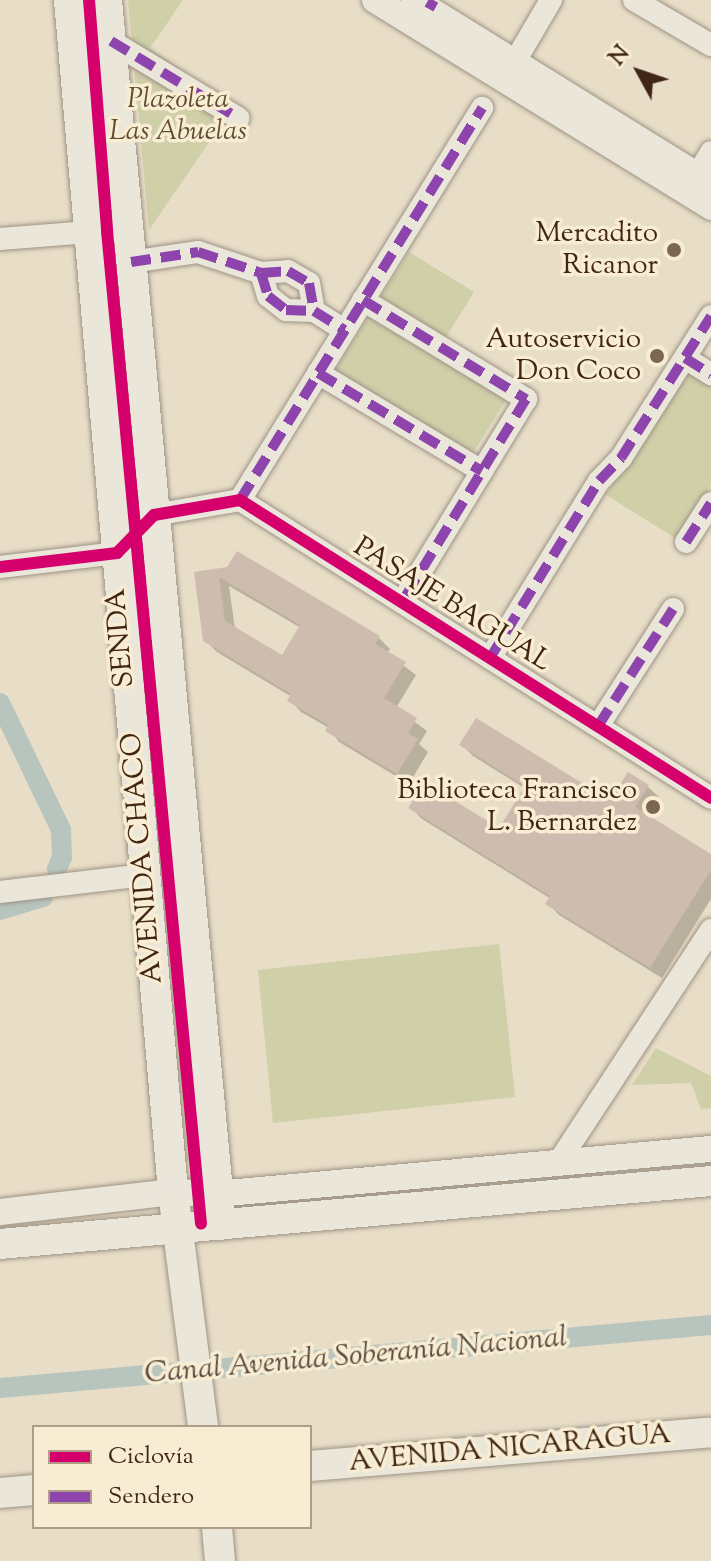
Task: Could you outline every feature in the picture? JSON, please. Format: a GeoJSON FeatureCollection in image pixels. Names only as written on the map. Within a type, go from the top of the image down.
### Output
{"type":"FeatureCollection","features":[{"type":"Feature","properties":{"kind":"main road","name":"AVENIDA CHACO"},"geometry":{"type":"LineString","coordinates":[[69,0],[173,1192],[190,1311],[200,1415]]}},
{"type":"Feature","properties":{"kind":"main road","name":"AVENIDA CHACO"},"geometry":{"type":"LineString","coordinates":[[107,0],[221,1225]]}},
{"type":"Feature","properties":{"kind":"main road"},"geometry":{"type":"LineString","coordinates":[[0,1244],[711,1181]]}},
{"type":"Feature","properties":{"kind":"main road","name":"AVENIDA NICARAGUA"},"geometry":{"type":"LineString","coordinates":[[312,1466],[711,1432]]}},
{"type":"Feature","properties":{"kind":"main road"},"geometry":{"type":"LineString","coordinates":[[0,1493],[32,1490]]}},
{"type":"Feature","properties":{"kind":"main road"},"geometry":{"type":"LineString","coordinates":[[217,1529],[220,1561]]}},
{"type":"Feature","properties":{"kind":"street"},"geometry":{"type":"LineString","coordinates":[[375,0],[509,71],[699,184],[711,207]]}},
{"type":"Feature","properties":{"kind":"street"},"geometry":{"type":"LineString","coordinates":[[509,71],[551,0]]}},
{"type":"Feature","properties":{"kind":"street"},"geometry":{"type":"LineString","coordinates":[[634,0],[711,45]]}},
{"type":"Feature","properties":{"kind":"street"},"geometry":{"type":"LineString","coordinates":[[426,3],[509,71]]}},
{"type":"Feature","properties":{"kind":"street"},"geometry":{"type":"LineString","coordinates":[[111,41],[238,118]]}},
{"type":"Feature","properties":{"kind":"street"},"geometry":{"type":"LineString","coordinates":[[0,567],[117,553],[154,515],[240,500],[482,108]]}},
{"type":"Feature","properties":{"kind":"street"},"geometry":{"type":"LineString","coordinates":[[699,184],[711,152]]}},
{"type":"Feature","properties":{"kind":"street"},"geometry":{"type":"LineString","coordinates":[[0,239],[128,229]]}},
{"type":"Feature","properties":{"kind":"street"},"geometry":{"type":"LineString","coordinates":[[131,262],[198,252],[261,273],[288,271],[309,283],[314,311]]}},
{"type":"Feature","properties":{"kind":"street"},"geometry":{"type":"LineString","coordinates":[[261,273],[268,296],[286,310],[314,311],[344,330]]}},
{"type":"Feature","properties":{"kind":"street"},"geometry":{"type":"LineString","coordinates":[[363,300],[526,399],[402,602]]}},
{"type":"Feature","properties":{"kind":"street"},"geometry":{"type":"LineString","coordinates":[[490,658],[599,481],[621,458],[711,316]]}},
{"type":"Feature","properties":{"kind":"street"},"geometry":{"type":"LineString","coordinates":[[685,358],[711,374]]}},
{"type":"Feature","properties":{"kind":"street"},"geometry":{"type":"LineString","coordinates":[[318,373],[482,471]]}},
{"type":"Feature","properties":{"kind":"street","name":"PASAJE BAGUAL"},"geometry":{"type":"LineString","coordinates":[[240,500],[711,798]]}},
{"type":"Feature","properties":{"kind":"street"},"geometry":{"type":"LineString","coordinates":[[686,542],[711,503]]}},
{"type":"Feature","properties":{"kind":"street"},"geometry":{"type":"LineString","coordinates":[[598,726],[673,609]]}},
{"type":"Feature","properties":{"kind":"street"},"geometry":{"type":"LineString","coordinates":[[0,892],[144,875]]}},
{"type":"Feature","properties":{"kind":"street"},"geometry":{"type":"LineString","coordinates":[[558,1163],[711,930]]}},
{"type":"Feature","properties":{"kind":"street"},"geometry":{"type":"LineString","coordinates":[[0,1212],[173,1192],[216,1194],[711,1149]]}},
{"type":"Feature","properties":{"kind":"green space"},"geometry":{"type":"Polygon","coordinates":[[[79,0],[96,0],[114,218],[97,220],[79,0]]]}},
{"type":"Feature","properties":{"kind":"green space","name":"Plazoleta Las Abuelas"},"geometry":{"type":"Polygon","coordinates":[[[128,0],[183,0],[150,48],[234,106],[149,230],[128,0]]]}},
{"type":"Feature","properties":{"kind":"green space"},"geometry":{"type":"Polygon","coordinates":[[[409,252],[474,292],[435,355],[506,400],[471,456],[334,372],[409,252]]]}},
{"type":"Feature","properties":{"kind":"green space"},"geometry":{"type":"Polygon","coordinates":[[[116,261],[139,489],[122,490],[99,263],[116,261]]]}},
{"type":"Feature","properties":{"kind":"green space"},"geometry":{"type":"Polygon","coordinates":[[[685,371],[711,387],[711,485],[677,539],[606,495],[685,371]]]}},
{"type":"Feature","properties":{"kind":"green space"},"geometry":{"type":"Polygon","coordinates":[[[143,582],[198,1160],[181,1162],[126,584],[143,582]]]}},
{"type":"Feature","properties":{"kind":"green space"},"geometry":{"type":"Polygon","coordinates":[[[499,944],[515,1097],[273,1123],[258,970],[499,944]]]}},
{"type":"Feature","properties":{"kind":"green space"},"geometry":{"type":"Polygon","coordinates":[[[656,1048],[711,1076],[711,1108],[701,1109],[691,1083],[632,1085],[656,1048]]]}},
{"type":"Feature","properties":{"kind":"building"},"geometry":{"type":"Polygon","coordinates":[[[237,551],[380,636],[375,644],[406,662],[384,698],[417,718],[408,733],[418,739],[397,774],[325,731],[328,725],[287,701],[291,694],[203,641],[194,572],[227,567],[237,551]],[[219,577],[225,621],[282,655],[300,625],[219,577]]]}},
{"type":"Feature","properties":{"kind":"building"},"geometry":{"type":"Polygon","coordinates":[[[476,718],[610,800],[628,772],[649,785],[635,807],[711,854],[711,870],[650,968],[545,904],[550,896],[408,808],[424,782],[499,828],[525,786],[459,745],[476,718]]]}},
{"type":"Feature","properties":{"kind":"waterway"},"geometry":{"type":"LineString","coordinates":[[0,703],[61,830],[62,857],[57,869]]}},
{"type":"Feature","properties":{"kind":"waterway"},"geometry":{"type":"LineString","coordinates":[[0,910],[43,897]]}},
{"type":"Feature","properties":{"kind":"waterway","name":"Canal Avenida Soberanía Nacional"},"geometry":{"type":"LineString","coordinates":[[0,1388],[711,1325]]}},
{"type":"Feature","properties":{"kind":"marked path"},"geometry":{"type":"LineString","coordinates":[[429,9],[434,0]]}},
{"type":"Feature","properties":{"kind":"marked path"},"geometry":{"type":"LineString","coordinates":[[111,41],[238,118]]}},
{"type":"Feature","properties":{"kind":"marked path"},"geometry":{"type":"LineString","coordinates":[[240,500],[482,108]]}},
{"type":"Feature","properties":{"kind":"marked path"},"geometry":{"type":"LineString","coordinates":[[131,262],[198,252],[261,273],[268,296],[286,310],[314,311],[344,330]]}},
{"type":"Feature","properties":{"kind":"marked path"},"geometry":{"type":"LineString","coordinates":[[261,273],[288,271],[309,283],[314,311]]}},
{"type":"Feature","properties":{"kind":"marked path"},"geometry":{"type":"LineString","coordinates":[[363,300],[526,399],[402,602]]}},
{"type":"Feature","properties":{"kind":"marked path"},"geometry":{"type":"LineString","coordinates":[[490,658],[599,481],[621,458],[711,316]]}},
{"type":"Feature","properties":{"kind":"marked path"},"geometry":{"type":"LineString","coordinates":[[685,358],[711,374]]}},
{"type":"Feature","properties":{"kind":"marked path"},"geometry":{"type":"LineString","coordinates":[[318,373],[482,471]]}},
{"type":"Feature","properties":{"kind":"marked path"},"geometry":{"type":"LineString","coordinates":[[686,542],[711,503]]}},
{"type":"Feature","properties":{"kind":"marked path"},"geometry":{"type":"LineString","coordinates":[[598,726],[673,609]]}},
{"type":"Feature","properties":{"kind":"cycle path","name":"SENDA"},"geometry":{"type":"LineString","coordinates":[[89,0],[107,231],[201,1224]]}},
{"type":"Feature","properties":{"kind":"cycle path"},"geometry":{"type":"LineString","coordinates":[[0,567],[117,553],[154,515],[240,500],[711,798]]}},
{"type":"Feature","properties":{"kind":"place","name":"Mercadito Ricanor"},"geometry":{"type":"Point","coordinates":[674,250]}},
{"type":"Feature","properties":{"kind":"place","name":"Autoservicio Don Coco"},"geometry":{"type":"Point","coordinates":[657,356]}},
{"type":"Feature","properties":{"kind":"place","name":"Biblioteca Francisco L. Bernardez"},"geometry":{"type":"Point","coordinates":[653,807]}}]}
